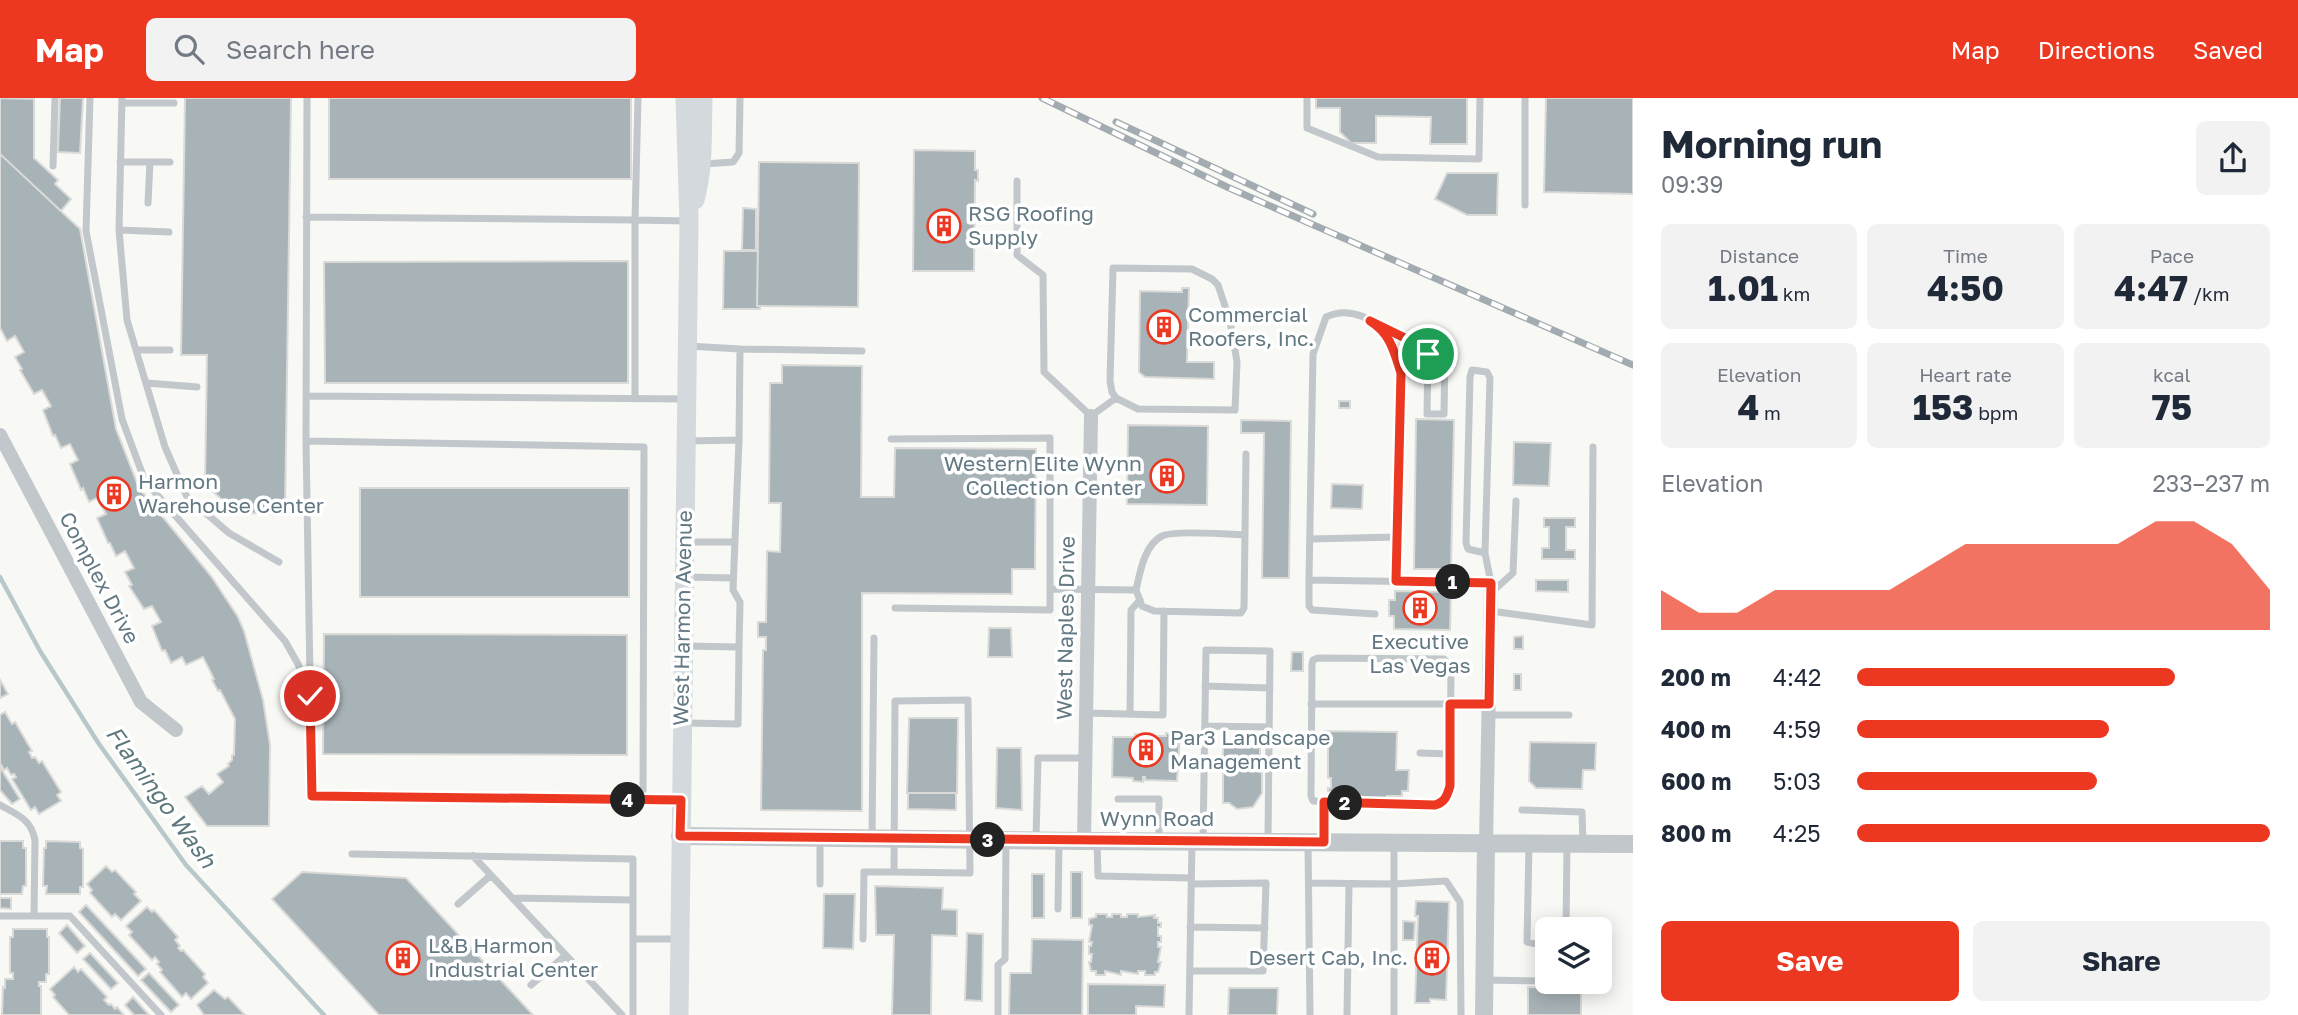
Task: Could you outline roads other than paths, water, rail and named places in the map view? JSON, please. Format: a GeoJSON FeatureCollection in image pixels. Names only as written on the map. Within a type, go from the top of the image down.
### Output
{"type":"FeatureCollection","features":[{"type":"Feature","properties":{"kind":"main road","name":"West Harmon Avenue"},"geometry":{"type":"LineString","coordinates":[[679,1015],[689,221],[699,184],[693,164],[685,98]]}},
{"type":"Feature","properties":{"kind":"main road","name":"West Harmon Avenue"},"geometry":{"type":"LineString","coordinates":[[693,164],[702,98]]}},
{"type":"Feature","properties":{"kind":"street","name":"West Naples Drive"},"geometry":{"type":"LineString","coordinates":[[1091,416],[1085,758],[1091,841]]}},
{"type":"Feature","properties":{"kind":"street","name":"Complex Drive"},"geometry":{"type":"LineString","coordinates":[[0,435],[141,702],[176,730]]}},
{"type":"Feature","properties":{"kind":"street"},"geometry":{"type":"LineString","coordinates":[[1484,1015],[1491,588]]}},
{"type":"Feature","properties":{"kind":"street","name":"Wynn Road"},"geometry":{"type":"LineString","coordinates":[[680,836],[1633,844]]}},
{"type":"Feature","properties":{"kind":"lane"},"geometry":{"type":"LineString","coordinates":[[53,166],[55,98]]}},
{"type":"Feature","properties":{"kind":"lane"},"geometry":{"type":"LineString","coordinates":[[90,98],[86,231],[122,419],[145,481],[285,641],[298,664],[310,696]]}},
{"type":"Feature","properties":{"kind":"lane"},"geometry":{"type":"LineString","coordinates":[[307,98],[306,441],[312,796],[681,800]]}},
{"type":"Feature","properties":{"kind":"lane"},"geometry":{"type":"LineString","coordinates":[[635,399],[638,98]]}},
{"type":"Feature","properties":{"kind":"lane"},"geometry":{"type":"LineString","coordinates":[[693,164],[733,162],[739,153],[740,98]]}},
{"type":"Feature","properties":{"kind":"lane"},"geometry":{"type":"LineString","coordinates":[[1307,98],[1307,128],[1378,157],[1479,159],[1480,98]]}},
{"type":"Feature","properties":{"kind":"lane"},"geometry":{"type":"LineString","coordinates":[[1525,98],[1525,205]]}},
{"type":"Feature","properties":{"kind":"lane"},"geometry":{"type":"LineString","coordinates":[[174,103],[122,100],[119,230],[127,320],[165,447],[187,497],[229,533],[279,562]]}},
{"type":"Feature","properties":{"kind":"lane"},"geometry":{"type":"LineString","coordinates":[[120,162],[170,162]]}},
{"type":"Feature","properties":{"kind":"lane"},"geometry":{"type":"LineString","coordinates":[[148,203],[150,162]]}},
{"type":"Feature","properties":{"kind":"lane"},"geometry":{"type":"LineString","coordinates":[[1017,181],[1017,255],[1043,275],[1044,372],[1091,416],[1116,398]]}},
{"type":"Feature","properties":{"kind":"lane"},"geometry":{"type":"LineString","coordinates":[[306,217],[689,221]]}},
{"type":"Feature","properties":{"kind":"lane"},"geometry":{"type":"LineString","coordinates":[[119,230],[169,232]]}},
{"type":"Feature","properties":{"kind":"lane"},"geometry":{"type":"LineString","coordinates":[[1112,268],[1192,269],[1212,279],[1218,285],[1230,321],[1237,362],[1236,410],[1138,409],[1116,398],[1110,381],[1112,268]]}},
{"type":"Feature","properties":{"kind":"lane"},"geometry":{"type":"LineString","coordinates":[[1375,614],[1312,610],[1309,606],[1314,354],[1326,317],[1334,312],[1360,315],[1407,339],[1428,354],[1445,354],[1444,414],[1427,414],[1428,354]]}},
{"type":"Feature","properties":{"kind":"lane"},"geometry":{"type":"LineString","coordinates":[[1370,321],[1384,332],[1391,342],[1401,373],[1396,581]]}},
{"type":"Feature","properties":{"kind":"lane"},"geometry":{"type":"LineString","coordinates":[[687,346],[862,351]]}},
{"type":"Feature","properties":{"kind":"lane"},"geometry":{"type":"LineString","coordinates":[[682,723],[738,724],[740,602],[733,590],[733,578],[740,349]]}},
{"type":"Feature","properties":{"kind":"lane"},"geometry":{"type":"LineString","coordinates":[[136,350],[170,350]]}},
{"type":"Feature","properties":{"kind":"lane"},"geometry":{"type":"LineString","coordinates":[[1485,553],[1468,549],[1465,543],[1472,370],[1487,372],[1490,378],[1485,553],[1491,588]]}},
{"type":"Feature","properties":{"kind":"lane"},"geometry":{"type":"LineString","coordinates":[[147,383],[197,387]]}},
{"type":"Feature","properties":{"kind":"lane"},"geometry":{"type":"LineString","coordinates":[[306,396],[686,399]]}},
{"type":"Feature","properties":{"kind":"lane"},"geometry":{"type":"LineString","coordinates":[[891,439],[1049,438],[1050,610],[895,608]]}},
{"type":"Feature","properties":{"kind":"lane"},"geometry":{"type":"LineString","coordinates":[[686,441],[739,440]]}},
{"type":"Feature","properties":{"kind":"lane"},"geometry":{"type":"LineString","coordinates":[[306,441],[644,447],[643,800]]}},
{"type":"Feature","properties":{"kind":"lane"},"geometry":{"type":"LineString","coordinates":[[1490,611],[1592,625],[1594,447]]}},
{"type":"Feature","properties":{"kind":"lane"},"geometry":{"type":"LineString","coordinates":[[1245,535],[1161,536],[1151,547],[1141,567],[1136,590],[1142,606],[1154,611],[1241,613],[1244,608],[1245,535],[1246,454]]}},
{"type":"Feature","properties":{"kind":"lane"},"geometry":{"type":"LineString","coordinates":[[1309,580],[1396,581],[1491,588],[1513,573],[1516,500]]}},
{"type":"Feature","properties":{"kind":"lane"},"geometry":{"type":"LineString","coordinates":[[1310,539],[1397,537]]}},
{"type":"Feature","properties":{"kind":"lane"},"geometry":{"type":"LineString","coordinates":[[684,542],[735,542]]}},
{"type":"Feature","properties":{"kind":"lane"},"geometry":{"type":"LineString","coordinates":[[684,578],[733,578]]}},
{"type":"Feature","properties":{"kind":"lane"},"geometry":{"type":"LineString","coordinates":[[1050,589],[1136,590]]}},
{"type":"Feature","properties":{"kind":"lane"},"geometry":{"type":"LineString","coordinates":[[1130,714],[1131,610],[1140,600]]}},
{"type":"Feature","properties":{"kind":"lane"},"geometry":{"type":"LineString","coordinates":[[1086,713],[1163,715],[1164,611]]}},
{"type":"Feature","properties":{"kind":"lane"},"geometry":{"type":"LineString","coordinates":[[872,838],[874,638]]}},
{"type":"Feature","properties":{"kind":"lane"},"geometry":{"type":"LineString","coordinates":[[683,646],[739,647]]}},
{"type":"Feature","properties":{"kind":"lane"},"geometry":{"type":"LineString","coordinates":[[1189,1015],[1191,881],[1198,841],[1205,726],[1206,650],[1270,652],[1268,842]]}},
{"type":"Feature","properties":{"kind":"lane"},"geometry":{"type":"LineString","coordinates":[[1444,659],[1451,668],[1450,704],[1450,786],[1442,803],[1435,805],[1313,801],[1313,660],[1444,659]]}},
{"type":"Feature","properties":{"kind":"lane"},"geometry":{"type":"LineString","coordinates":[[1205,686],[1270,688]]}},
{"type":"Feature","properties":{"kind":"lane"},"geometry":{"type":"LineString","coordinates":[[863,939],[864,872],[970,873],[968,700],[895,701],[894,872]]}},
{"type":"Feature","properties":{"kind":"lane"},"geometry":{"type":"LineString","coordinates":[[1311,704],[1450,704],[1569,715]]}},
{"type":"Feature","properties":{"kind":"lane"},"geometry":{"type":"LineString","coordinates":[[1205,726],[1269,727]]}},
{"type":"Feature","properties":{"kind":"lane"},"geometry":{"type":"LineString","coordinates":[[1420,753],[1450,754]]}},
{"type":"Feature","properties":{"kind":"lane"},"geometry":{"type":"LineString","coordinates":[[1036,841],[1038,758],[1085,758]]}},
{"type":"Feature","properties":{"kind":"lane"},"geometry":{"type":"LineString","coordinates":[[1118,799],[1159,799],[1159,841]]}},
{"type":"Feature","properties":{"kind":"lane"},"geometry":{"type":"LineString","coordinates":[[1310,1015],[1309,883],[1324,802]]}},
{"type":"Feature","properties":{"kind":"lane"},"geometry":{"type":"LineString","coordinates":[[0,805],[27,819],[33,829],[34,916]]}},
{"type":"Feature","properties":{"kind":"lane"},"geometry":{"type":"LineString","coordinates":[[1522,810],[1582,811],[1575,843],[1567,917]]}},
{"type":"Feature","properties":{"kind":"lane"},"geometry":{"type":"LineString","coordinates":[[820,838],[820,884]]}},
{"type":"Feature","properties":{"kind":"lane"},"geometry":{"type":"LineString","coordinates":[[998,1015],[998,965],[1005,958],[1006,840]]}},
{"type":"Feature","properties":{"kind":"lane"},"geometry":{"type":"LineString","coordinates":[[1058,909],[1059,841]]}},
{"type":"Feature","properties":{"kind":"lane"},"geometry":{"type":"LineString","coordinates":[[1091,841],[1098,876],[1266,883],[1263,971],[1190,971]]}},
{"type":"Feature","properties":{"kind":"lane"},"geometry":{"type":"LineString","coordinates":[[1394,842],[1394,1015]]}},
{"type":"Feature","properties":{"kind":"lane"},"geometry":{"type":"LineString","coordinates":[[1529,843],[1527,942],[1535,944]]}},
{"type":"Feature","properties":{"kind":"lane"},"geometry":{"type":"LineString","coordinates":[[352,854],[633,859],[633,1015]]}},
{"type":"Feature","properties":{"kind":"lane"},"geometry":{"type":"LineString","coordinates":[[473,856],[622,1015]]}},
{"type":"Feature","properties":{"kind":"lane"},"geometry":{"type":"LineString","coordinates":[[458,904],[491,875]]}},
{"type":"Feature","properties":{"kind":"lane"},"geometry":{"type":"LineString","coordinates":[[1309,883],[1394,884],[1446,881],[1460,902],[1461,1015]]}},
{"type":"Feature","properties":{"kind":"lane"},"geometry":{"type":"LineString","coordinates":[[1347,1015],[1349,884]]}},
{"type":"Feature","properties":{"kind":"lane"},"geometry":{"type":"LineString","coordinates":[[513,898],[633,900]]}},
{"type":"Feature","properties":{"kind":"lane"},"geometry":{"type":"LineString","coordinates":[[0,916],[70,916],[161,1015]]}},
{"type":"Feature","properties":{"kind":"lane"},"geometry":{"type":"LineString","coordinates":[[1190,927],[1265,928]]}},
{"type":"Feature","properties":{"kind":"lane"},"geometry":{"type":"LineString","coordinates":[[633,939],[680,939]]}},
{"type":"Feature","properties":{"kind":"lane"},"geometry":{"type":"LineString","coordinates":[[531,985],[566,955]]}},
{"type":"Feature","properties":{"kind":"lane"},"geometry":{"type":"LineString","coordinates":[[1485,980],[1535,981]]}},
{"type":"Feature","properties":{"kind":"waterway","name":"Flamingo Wash"},"geometry":{"type":"LineString","coordinates":[[0,577],[40,651],[99,744],[186,865],[324,1015]]}},
{"type":"Feature","properties":{"kind":"railway"},"geometry":{"type":"LineString","coordinates":[[1042,98],[1227,187],[1633,365]]}},
{"type":"Feature","properties":{"kind":"railway"},"geometry":{"type":"LineString","coordinates":[[1116,122],[1313,214]]}},
{"type":"Feature","properties":{"kind":"place","name":"RSG Roofing Supply"},"geometry":{"type":"Point","coordinates":[944,226]}},
{"type":"Feature","properties":{"kind":"place","name":"Commercial Roofers, Inc."},"geometry":{"type":"Point","coordinates":[1164,327]}},
{"type":"Feature","properties":{"kind":"place","name":"Western Elite Wynn Collection Center"},"geometry":{"type":"Point","coordinates":[1167,476]}},
{"type":"Feature","properties":{"kind":"place","name":"Harmon Warehouse Center"},"geometry":{"type":"Point","coordinates":[114,494]}},
{"type":"Feature","properties":{"kind":"place","name":"Executive Las Vegas"},"geometry":{"type":"Point","coordinates":[1420,608]}},
{"type":"Feature","properties":{"kind":"place","name":"Par3 Landscape Management"},"geometry":{"type":"Point","coordinates":[1146,750]}},
{"type":"Feature","properties":{"kind":"place","name":"L&B Harmon Industrial Center"},"geometry":{"type":"Point","coordinates":[403,958]}},
{"type":"Feature","properties":{"kind":"place","name":"Desert Cab, Inc."},"geometry":{"type":"Point","coordinates":[1432,958]}}]}
